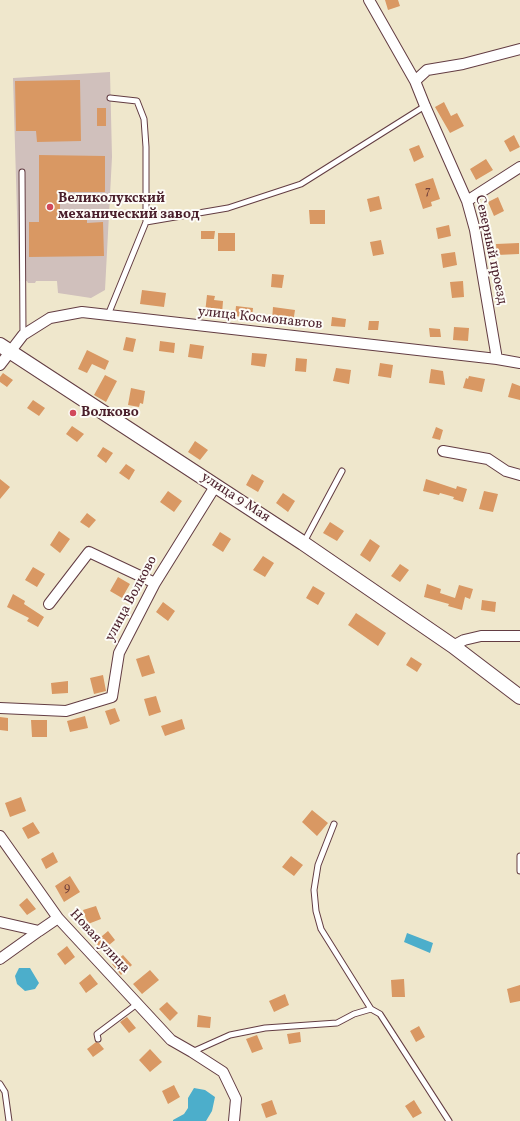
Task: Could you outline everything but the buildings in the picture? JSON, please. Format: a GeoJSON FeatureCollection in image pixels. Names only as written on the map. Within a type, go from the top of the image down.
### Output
{"type":"FeatureCollection","features":[{"type":"Feature","properties":{"kind":"main road","name":"улица 9 Мая"},"geometry":{"type":"LineString","coordinates":[[8,350],[303,542],[452,646],[520,697]]}},
{"type":"Feature","properties":{"kind":"street","name":"Северный проезд"},"geometry":{"type":"LineString","coordinates":[[369,0],[416,81],[425,106],[467,200],[474,230],[497,359]]}},
{"type":"Feature","properties":{"kind":"street"},"geometry":{"type":"LineString","coordinates":[[416,81],[427,70],[463,64],[520,49]]}},
{"type":"Feature","properties":{"kind":"street"},"geometry":{"type":"LineString","coordinates":[[467,200],[520,167]]}},
{"type":"Feature","properties":{"kind":"street","name":"улица Космонавтов"},"geometry":{"type":"LineString","coordinates":[[0,365],[8,350],[23,335],[50,318],[82,312],[497,359],[520,363]]}},
{"type":"Feature","properties":{"kind":"street"},"geometry":{"type":"LineString","coordinates":[[443,451],[488,459],[506,471],[520,475]]}},
{"type":"Feature","properties":{"kind":"street","name":"улица Волково"},"geometry":{"type":"LineString","coordinates":[[0,708],[66,711],[112,697],[119,653],[155,583],[216,486]]}},
{"type":"Feature","properties":{"kind":"street"},"geometry":{"type":"LineString","coordinates":[[50,604],[89,552],[155,583]]}},
{"type":"Feature","properties":{"kind":"street"},"geometry":{"type":"LineString","coordinates":[[452,646],[464,640],[481,636],[520,636]]}},
{"type":"Feature","properties":{"kind":"street","name":"Новая улица"},"geometry":{"type":"LineString","coordinates":[[0,836],[58,918],[171,1040],[223,1072],[236,1098],[234,1121]]}},
{"type":"Feature","properties":{"kind":"street"},"geometry":{"type":"LineString","coordinates":[[0,959],[58,918]]}},
{"type":"Feature","properties":{"kind":"street"},"geometry":{"type":"LineString","coordinates":[[0,922],[39,931]]}},
{"type":"Feature","properties":{"kind":"lane"},"geometry":{"type":"LineString","coordinates":[[108,316],[146,222],[146,147],[144,119],[137,101],[110,98]]}},
{"type":"Feature","properties":{"kind":"lane"},"geometry":{"type":"LineString","coordinates":[[146,222],[228,208],[301,184],[425,106]]}},
{"type":"Feature","properties":{"kind":"lane"},"geometry":{"type":"LineString","coordinates":[[22,172],[23,335]]}},
{"type":"Feature","properties":{"kind":"lane"},"geometry":{"type":"LineString","coordinates":[[303,542],[342,471]]}},
{"type":"Feature","properties":{"kind":"lane"},"geometry":{"type":"LineString","coordinates":[[334,824],[318,865],[314,890],[316,911],[321,929],[371,1009],[380,1014],[449,1121]]}},
{"type":"Feature","properties":{"kind":"lane"},"geometry":{"type":"LineString","coordinates":[[520,856],[520,871]]}},
{"type":"Feature","properties":{"kind":"lane"},"geometry":{"type":"LineString","coordinates":[[98,1040],[97,1034],[137,1004]]}},
{"type":"Feature","properties":{"kind":"lane"},"geometry":{"type":"LineString","coordinates":[[192,1052],[230,1035],[265,1028],[336,1023],[354,1014],[371,1009]]}},
{"type":"Feature","properties":{"kind":"lane"},"geometry":{"type":"LineString","coordinates":[[0,1084],[5,1092],[9,1121]]}},
{"type":"Feature","properties":{"kind":"shaded area"},"geometry":{"type":"Polygon","coordinates":[[[110,72],[112,157],[105,290],[91,298],[58,293],[57,281],[36,281],[35,283],[28,283],[27,281],[19,281],[13,78],[110,72]]]}},
{"type":"Feature","properties":{"kind":"water"},"geometry":{"type":"Polygon","coordinates":[[[407,933],[433,943],[430,953],[404,942],[407,933]]]}},
{"type":"Feature","properties":{"kind":"water"},"geometry":{"type":"Polygon","coordinates":[[[19,968],[30,968],[39,983],[35,989],[25,991],[17,984],[15,976],[19,968]]]}},
{"type":"Feature","properties":{"kind":"water"},"geometry":{"type":"Polygon","coordinates":[[[194,1088],[205,1090],[215,1097],[212,1111],[206,1121],[173,1121],[184,1114],[188,1108],[188,1098],[194,1088]]]}},
{"type":"Feature","properties":{"kind":"place","name":"Великолукский механический завод"},"geometry":{"type":"Point","coordinates":[50,207]}},
{"type":"Feature","properties":{"kind":"place","name":"Волково"},"geometry":{"type":"Point","coordinates":[73,413]}}]}
